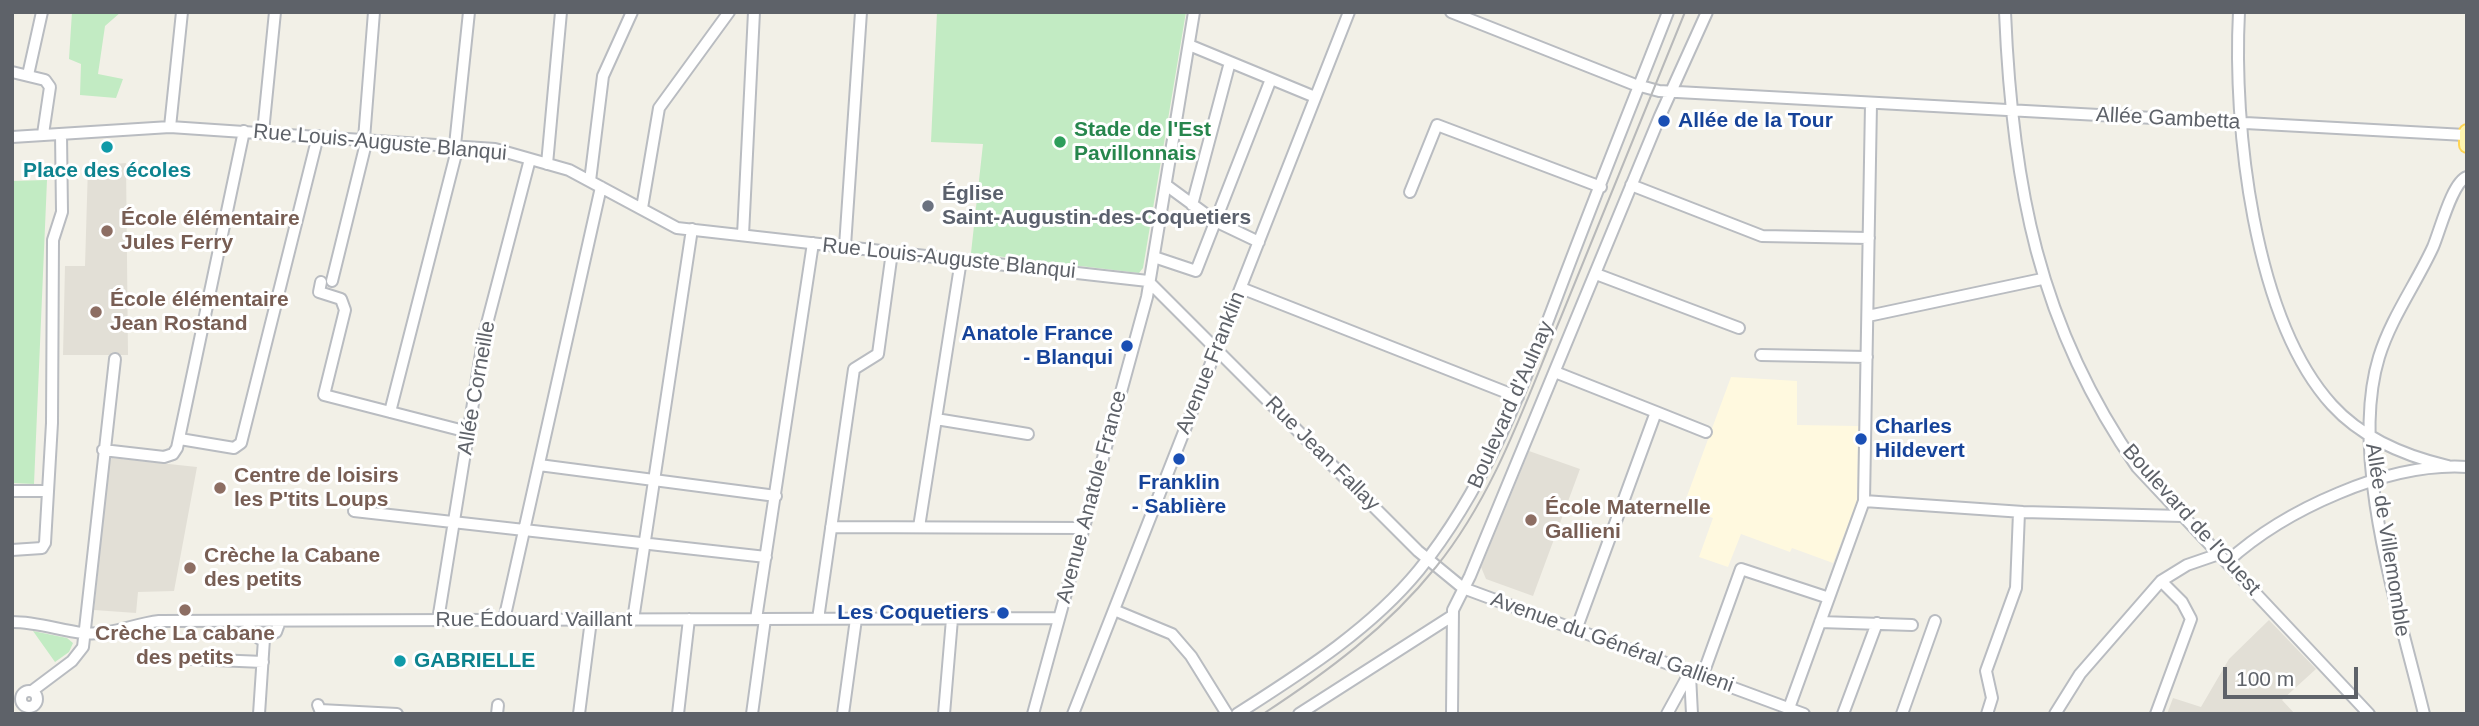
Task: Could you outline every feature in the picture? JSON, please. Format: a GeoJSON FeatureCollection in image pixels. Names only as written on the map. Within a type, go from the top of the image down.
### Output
{"type":"FeatureCollection","features":[{"type":"Feature","properties":{"kind":"street"},"geometry":{"type":"LineString","coordinates":[[28,75],[42,12]]}},
{"type":"Feature","properties":{"kind":"street"},"geometry":{"type":"LineString","coordinates":[[170,127],[182,12]]}},
{"type":"Feature","properties":{"kind":"street"},"geometry":{"type":"LineString","coordinates":[[263,132],[275,12]]}},
{"type":"Feature","properties":{"kind":"street"},"geometry":{"type":"LineString","coordinates":[[374,12],[365,139],[326,282],[319,292],[341,299],[345,310],[324,395],[468,432]]}},
{"type":"Feature","properties":{"kind":"street"},"geometry":{"type":"LineString","coordinates":[[390,412],[456,146],[469,12]]}},
{"type":"Feature","properties":{"kind":"street"},"geometry":{"type":"LineString","coordinates":[[547,164],[561,12]]}},
{"type":"Feature","properties":{"kind":"street"},"geometry":{"type":"LineString","coordinates":[[590,181],[603,76],[632,12]]}},
{"type":"Feature","properties":{"kind":"street"},"geometry":{"type":"LineString","coordinates":[[642,208],[654,118],[669,90],[729,12]]}},
{"type":"Feature","properties":{"kind":"street"},"geometry":{"type":"LineString","coordinates":[[743,235],[754,12]]}},
{"type":"Feature","properties":{"kind":"street"},"geometry":{"type":"LineString","coordinates":[[845,246],[861,12]]}},
{"type":"Feature","properties":{"kind":"street","name":"Avenue Anatole France"},"geometry":{"type":"LineString","coordinates":[[1033,714],[1147,297],[1194,12]]}},
{"type":"Feature","properties":{"kind":"street","name":"Avenue Franklin"},"geometry":{"type":"LineString","coordinates":[[1073,714],[1349,12]]}},
{"type":"Feature","properties":{"kind":"street"},"geometry":{"type":"LineString","coordinates":[[1451,12],[1640,87],[1670,92],[1871,104],[1864,501],[1788,708]]}},
{"type":"Feature","properties":{"kind":"street","name":"Boulevard d'Aulnay"},"geometry":{"type":"LineString","coordinates":[[1237,714],[1331,652],[1394,598],[1427,559],[1477,487],[1518,397],[1668,12]]}},
{"type":"Feature","properties":{"kind":"street","name":"Boulevard d'Aulnay"},"geometry":{"type":"LineString","coordinates":[[1452,616],[1670,92],[1688,61],[1707,12]]}},
{"type":"Feature","properties":{"kind":"street","name":"Boulevard de l'Ouest"},"geometry":{"type":"LineString","coordinates":[[2005,12],[2011,111],[2026,210],[2042,279],[2083,381],[2108,425],[2137,467],[2369,714]]}},
{"type":"Feature","properties":{"kind":"street"},"geometry":{"type":"LineString","coordinates":[[2239,12],[2237,55],[2242,124],[2258,230],[2288,334],[2313,382],[2333,406],[2370,436],[2423,460],[2467,467]]}},
{"type":"Feature","properties":{"kind":"street"},"geometry":{"type":"LineString","coordinates":[[1189,44],[1315,97]]}},
{"type":"Feature","properties":{"kind":"street"},"geometry":{"type":"LineString","coordinates":[[1192,205],[1230,62]]}},
{"type":"Feature","properties":{"kind":"street"},"geometry":{"type":"LineString","coordinates":[[12,72],[45,80],[50,87],[43,134]]}},
{"type":"Feature","properties":{"kind":"street"},"geometry":{"type":"LineString","coordinates":[[1154,257],[1196,271],[1271,79]]}},
{"type":"Feature","properties":{"kind":"street","name":"Allée Gambetta"},"geometry":{"type":"LineString","coordinates":[[1871,104],[2466,137]]}},
{"type":"Feature","properties":{"kind":"street"},"geometry":{"type":"LineString","coordinates":[[1410,192],[1437,125],[1601,187]]}},
{"type":"Feature","properties":{"kind":"street","name":"Rue Louis-Auguste Blanqui"},"geometry":{"type":"LineString","coordinates":[[12,137],[170,127],[495,149],[547,164],[590,181],[677,228],[1148,281]]}},
{"type":"Feature","properties":{"kind":"street"},"geometry":{"type":"LineString","coordinates":[[103,450],[164,457],[173,454],[180,439],[244,131]]}},
{"type":"Feature","properties":{"kind":"street"},"geometry":{"type":"LineString","coordinates":[[12,550],[31,551],[41,548],[45,543],[52,423],[53,240],[62,212],[61,134]]}},
{"type":"Feature","properties":{"kind":"street"},"geometry":{"type":"LineString","coordinates":[[180,439],[234,448],[241,443],[318,136]]}},
{"type":"Feature","properties":{"kind":"street","name":"Allée Corneille"},"geometry":{"type":"LineString","coordinates":[[438,620],[484,335],[530,159]]}},
{"type":"Feature","properties":{"kind":"street","name":"Allée de Villemomble"},"geometry":{"type":"LineString","coordinates":[[2424,714],[2395,604],[2374,482],[2370,436],[2371,398],[2378,358],[2397,313],[2432,249],[2456,186],[2467,177]]}},
{"type":"Feature","properties":{"kind":"street"},"geometry":{"type":"LineString","coordinates":[[1166,185],[1215,221],[1259,243]]}},
{"type":"Feature","properties":{"kind":"street"},"geometry":{"type":"LineString","coordinates":[[1631,185],[1762,236],[1869,238]]}},
{"type":"Feature","properties":{"kind":"street"},"geometry":{"type":"LineString","coordinates":[[504,620],[601,187]]}},
{"type":"Feature","properties":{"kind":"street"},"geometry":{"type":"LineString","coordinates":[[632,620],[692,229]]}},
{"type":"Feature","properties":{"kind":"street"},"geometry":{"type":"LineString","coordinates":[[752,714],[766,557],[813,243]]}},
{"type":"Feature","properties":{"kind":"street"},"geometry":{"type":"LineString","coordinates":[[818,619],[854,369],[878,354],[892,251]]}},
{"type":"Feature","properties":{"kind":"street"},"geometry":{"type":"LineString","coordinates":[[919,527],[961,260]]}},
{"type":"Feature","properties":{"kind":"street"},"geometry":{"type":"LineString","coordinates":[[1596,274],[1739,328]]}},
{"type":"Feature","properties":{"kind":"street"},"geometry":{"type":"LineString","coordinates":[[1868,316],[2042,279]]}},
{"type":"Feature","properties":{"kind":"street","name":"Rue Jean Fallay"},"geometry":{"type":"LineString","coordinates":[[1148,281],[1427,559]]}},
{"type":"Feature","properties":{"kind":"street"},"geometry":{"type":"LineString","coordinates":[[1241,288],[1518,397]]}},
{"type":"Feature","properties":{"kind":"street"},"geometry":{"type":"LineString","coordinates":[[1761,355],[1867,357]]}},
{"type":"Feature","properties":{"kind":"street"},"geometry":{"type":"LineString","coordinates":[[32,691],[38,701],[33,711],[17,703],[24,693],[32,691],[78,655],[84,633],[115,359]]}},
{"type":"Feature","properties":{"kind":"street"},"geometry":{"type":"LineString","coordinates":[[1555,372],[1706,432]]}},
{"type":"Feature","properties":{"kind":"street"},"geometry":{"type":"LineString","coordinates":[[1576,630],[1656,412]]}},
{"type":"Feature","properties":{"kind":"street"},"geometry":{"type":"LineString","coordinates":[[936,419],[1028,434]]}},
{"type":"Feature","properties":{"kind":"street"},"geometry":{"type":"LineString","coordinates":[[538,465],[776,496]]}},
{"type":"Feature","properties":{"kind":"street"},"geometry":{"type":"LineString","coordinates":[[2055,714],[2080,674],[2161,581],[2187,565],[2223,558],[2283,520],[2374,482],[2448,466]]}},
{"type":"Feature","properties":{"kind":"street"},"geometry":{"type":"LineString","coordinates":[[12,491],[48,491]]}},
{"type":"Feature","properties":{"kind":"street"},"geometry":{"type":"LineString","coordinates":[[1864,501],[2019,512],[2182,516]]}},
{"type":"Feature","properties":{"kind":"street"},"geometry":{"type":"LineString","coordinates":[[354,511],[766,557]]}},
{"type":"Feature","properties":{"kind":"street"},"geometry":{"type":"LineString","coordinates":[[1987,714],[1992,698],[1986,671],[2015,588],[2019,512]]}},
{"type":"Feature","properties":{"kind":"street"},"geometry":{"type":"LineString","coordinates":[[831,527],[1082,528]]}},
{"type":"Feature","properties":{"kind":"street","name":"Avenue du Général Gallieni"},"geometry":{"type":"LineString","coordinates":[[1427,559],[1464,588],[1804,714]]}},
{"type":"Feature","properties":{"kind":"street"},"geometry":{"type":"LineString","coordinates":[[1702,677],[1741,569],[1829,598]]}},
{"type":"Feature","properties":{"kind":"street"},"geometry":{"type":"LineString","coordinates":[[2156,714],[2191,619],[2182,602],[2161,581]]}},
{"type":"Feature","properties":{"kind":"street"},"geometry":{"type":"LineString","coordinates":[[1114,610],[1172,634],[1191,656],[1227,714]]}},
{"type":"Feature","properties":{"kind":"street"},"geometry":{"type":"LineString","coordinates":[[1299,714],[1452,616]]}},
{"type":"Feature","properties":{"kind":"street"},"geometry":{"type":"LineString","coordinates":[[1452,616],[1452,714]]}},
{"type":"Feature","properties":{"kind":"street","name":"Rue Édouard Vaillant"},"geometry":{"type":"LineString","coordinates":[[12,622],[43,623],[84,633],[116,633],[159,621],[1059,618]]}},
{"type":"Feature","properties":{"kind":"street"},"geometry":{"type":"LineString","coordinates":[[843,714],[856,619]]}},
{"type":"Feature","properties":{"kind":"street"},"geometry":{"type":"LineString","coordinates":[[944,714],[952,619]]}},
{"type":"Feature","properties":{"kind":"street"},"geometry":{"type":"LineString","coordinates":[[579,714],[591,620]]}},
{"type":"Feature","properties":{"kind":"street"},"geometry":{"type":"LineString","coordinates":[[678,714],[689,620]]}},
{"type":"Feature","properties":{"kind":"street"},"geometry":{"type":"LineString","coordinates":[[247,621],[255,636],[264,639],[276,632],[280,621]]}},
{"type":"Feature","properties":{"kind":"street"},"geometry":{"type":"LineString","coordinates":[[1902,714],[1935,621]]}},
{"type":"Feature","properties":{"kind":"street"},"geometry":{"type":"LineString","coordinates":[[1820,622],[1912,625]]}},
{"type":"Feature","properties":{"kind":"street"},"geometry":{"type":"LineString","coordinates":[[1843,714],[1877,623]]}},
{"type":"Feature","properties":{"kind":"street"},"geometry":{"type":"LineString","coordinates":[[259,714],[264,639]]}},
{"type":"Feature","properties":{"kind":"street"},"geometry":{"type":"LineString","coordinates":[[192,659],[262,662]]}},
{"type":"Feature","properties":{"kind":"street"},"geometry":{"type":"LineString","coordinates":[[1667,714],[1690,672]]}},
{"type":"Feature","properties":{"kind":"street"},"geometry":{"type":"LineString","coordinates":[[1690,672],[1692,714]]}},
{"type":"Feature","properties":{"kind":"street"},"geometry":{"type":"LineString","coordinates":[[318,705],[320,710],[397,714]]}},
{"type":"Feature","properties":{"kind":"shaded area"},"geometry":{"type":"Polygon","coordinates":[[[126,163],[128,355],[63,355],[65,266],[85,266],[88,166],[126,163]]]}},
{"type":"Feature","properties":{"kind":"shaded area"},"geometry":{"type":"Polygon","coordinates":[[[1731,377],[1797,381],[1797,425],[1858,426],[1857,501],[1833,563],[1792,548],[1790,552],[1741,534],[1728,567],[1699,557],[1713,518],[1683,507],[1731,377]]]}},
{"type":"Feature","properties":{"kind":"shaded area","name":"École Maternelle Gallieni"},"geometry":{"type":"Polygon","coordinates":[[[1529,451],[1580,469],[1533,596],[1486,579],[1481,567],[1529,451]]]}},
{"type":"Feature","properties":{"kind":"shaded area"},"geometry":{"type":"Polygon","coordinates":[[[112,458],[197,467],[174,591],[138,592],[136,613],[94,610],[109,461],[112,458]]]}},
{"type":"Feature","properties":{"kind":"shaded area"},"geometry":{"type":"Polygon","coordinates":[[[2269,620],[2316,669],[2282,700],[2295,714],[2167,714],[2173,698],[2201,707],[2229,659],[2269,620]]]}},
{"type":"Feature","properties":{"kind":"green space"},"geometry":{"type":"Polygon","coordinates":[[[72,12],[121,12],[105,26],[98,74],[123,79],[116,98],[80,95],[81,64],[69,59],[72,12]]]}},
{"type":"Feature","properties":{"kind":"green space","name":"Stade de l'Est Pavillonnais"},"geometry":{"type":"Polygon","coordinates":[[[937,12],[1186,12],[1143,268],[1139,273],[971,253],[983,144],[931,142],[937,12]]]}},
{"type":"Feature","properties":{"kind":"green space"},"geometry":{"type":"Polygon","coordinates":[[[47,180],[34,484],[12,483],[12,181],[47,180]]]}},
{"type":"Feature","properties":{"kind":"green space"},"geometry":{"type":"Polygon","coordinates":[[[33,631],[67,638],[73,643],[69,652],[55,662],[33,631]]]}},
{"type":"Feature","properties":{"kind":"tram line"},"geometry":{"type":"LineString","coordinates":[[1263,714],[1333,665],[1377,629],[1417,589],[1457,539],[1492,478],[1521,415],[1685,12]]}},
{"type":"Feature","properties":{"kind":"place","name":"Allée de la Tour"},"geometry":{"type":"Point","coordinates":[1664,121]}},
{"type":"Feature","properties":{"kind":"place","name":"Stade de l'Est Pavillonnais"},"geometry":{"type":"Point","coordinates":[1060,142]}},
{"type":"Feature","properties":{"kind":"place","name":"Place des écoles"},"geometry":{"type":"Point","coordinates":[107,147]}},
{"type":"Feature","properties":{"kind":"place","name":"Église Saint-Augustin-des-Coquetiers"},"geometry":{"type":"Point","coordinates":[928,206]}},
{"type":"Feature","properties":{"kind":"place","name":"École élémentaire Jules Ferry"},"geometry":{"type":"Point","coordinates":[107,231]}},
{"type":"Feature","properties":{"kind":"place","name":"École élémentaire Jean Rostand"},"geometry":{"type":"Point","coordinates":[96,312]}},
{"type":"Feature","properties":{"kind":"place","name":"Anatole France - Blanqui"},"geometry":{"type":"Point","coordinates":[1127,346]}},
{"type":"Feature","properties":{"kind":"place","name":"Charles Hildevert"},"geometry":{"type":"Point","coordinates":[1861,439]}},
{"type":"Feature","properties":{"kind":"place","name":"Franklin - Sablière"},"geometry":{"type":"Point","coordinates":[1179,459]}},
{"type":"Feature","properties":{"kind":"place","name":"Centre de loisirs les P'tits Loups"},"geometry":{"type":"Point","coordinates":[220,488]}},
{"type":"Feature","properties":{"kind":"place","name":"École Maternelle Gallieni"},"geometry":{"type":"Point","coordinates":[1531,520]}},
{"type":"Feature","properties":{"kind":"place","name":"Crèche la Cabane des petits"},"geometry":{"type":"Point","coordinates":[190,568]}},
{"type":"Feature","properties":{"kind":"place","name":"Crèche La cabane des petits"},"geometry":{"type":"Point","coordinates":[185,610]}},
{"type":"Feature","properties":{"kind":"place","name":"Les Coquetiers"},"geometry":{"type":"Point","coordinates":[1003,613]}},
{"type":"Feature","properties":{"kind":"place","name":"GABRIELLE"},"geometry":{"type":"Point","coordinates":[400,661]}}]}
